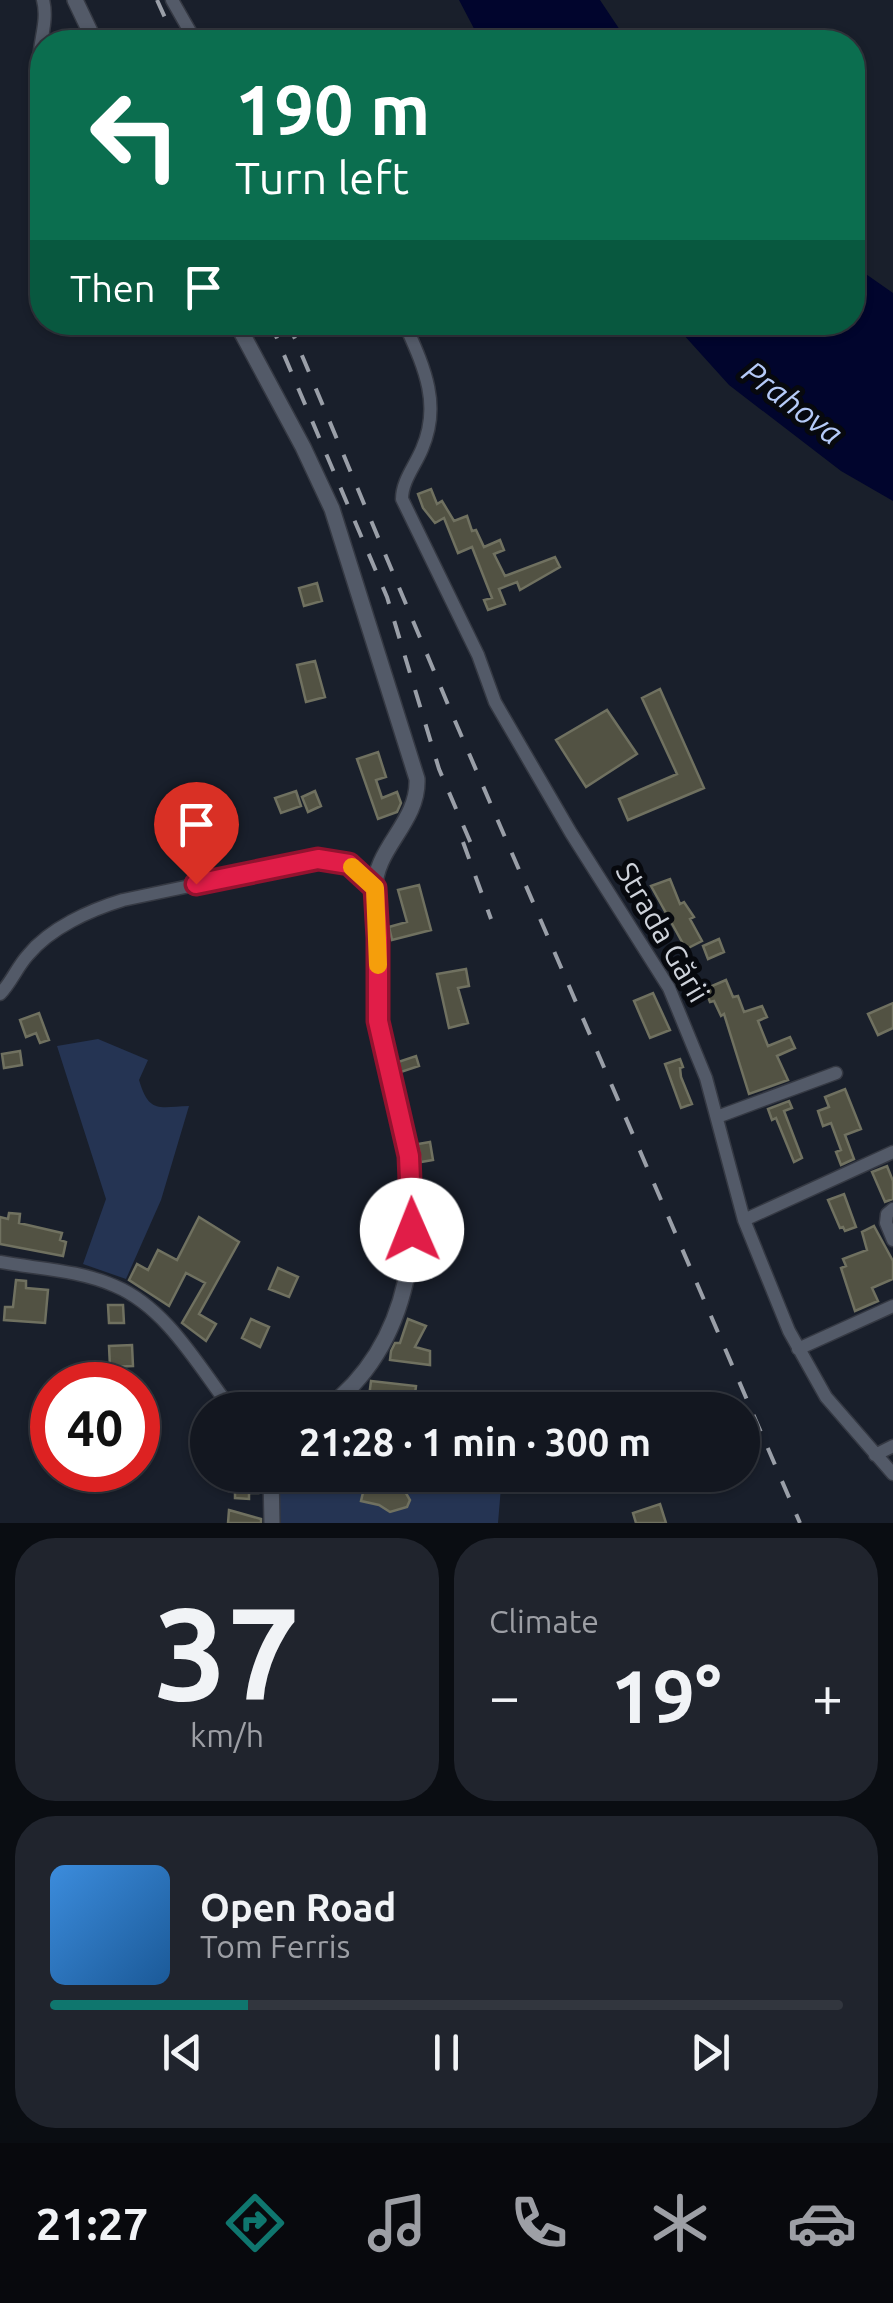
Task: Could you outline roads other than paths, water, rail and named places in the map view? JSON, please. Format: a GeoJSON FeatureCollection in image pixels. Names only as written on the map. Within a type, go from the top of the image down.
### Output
{"type":"FeatureCollection","features":[{"type":"Feature","properties":{"kind":"street"},"geometry":{"type":"LineString","coordinates":[[43,0],[45,30]]}},
{"type":"Feature","properties":{"kind":"street"},"geometry":{"type":"LineString","coordinates":[[75,0],[90,30]]}},
{"type":"Feature","properties":{"kind":"street"},"geometry":{"type":"LineString","coordinates":[[172,0],[189,30]]}},
{"type":"Feature","properties":{"kind":"street"},"geometry":{"type":"LineString","coordinates":[[243,335],[332,510],[417,779],[416,800],[382,861],[375,888],[378,1021],[409,1156],[410,1264],[406,1290],[386,1341],[347,1392]]}},
{"type":"Feature","properties":{"kind":"street","name":"Strada Gării"},"geometry":{"type":"LineString","coordinates":[[409,335],[428,380],[432,401],[427,437],[402,490],[402,500],[478,655],[495,702],[669,988],[706,1078],[744,1220],[798,1348],[826,1397],[893,1474]]}},
{"type":"Feature","properties":{"kind":"street"},"geometry":{"type":"LineString","coordinates":[[0,994],[28,954],[44,941],[92,910],[123,900],[318,859],[349,864],[375,888]]}},
{"type":"Feature","properties":{"kind":"street"},"geometry":{"type":"LineString","coordinates":[[718,1117],[836,1073]]}},
{"type":"Feature","properties":{"kind":"street"},"geometry":{"type":"LineString","coordinates":[[744,1220],[893,1152]]}},
{"type":"Feature","properties":{"kind":"street"},"geometry":{"type":"LineString","coordinates":[[893,1209],[887,1214],[886,1223],[893,1240]]}},
{"type":"Feature","properties":{"kind":"street"},"geometry":{"type":"LineString","coordinates":[[0,1262],[90,1278],[138,1299],[159,1315],[218,1392]]}},
{"type":"Feature","properties":{"kind":"street"},"geometry":{"type":"LineString","coordinates":[[798,1348],[893,1306]]}},
{"type":"Feature","properties":{"kind":"street"},"geometry":{"type":"LineString","coordinates":[[875,1455],[893,1446]]}},
{"type":"Feature","properties":{"kind":"street"},"geometry":{"type":"LineString","coordinates":[[271,1492],[272,1523]]}},
{"type":"Feature","properties":{"kind":"water"},"geometry":{"type":"Polygon","coordinates":[[[459,0],[600,0],[620,30],[475,30],[459,0]]]}},
{"type":"Feature","properties":{"kind":"water","name":"Prahova"},"geometry":{"type":"Polygon","coordinates":[[[865,273],[893,293],[893,501],[841,471],[729,385],[684,335],[865,335],[865,273]]]}},
{"type":"Feature","properties":{"kind":"railway"},"geometry":{"type":"LineString","coordinates":[[157,0],[171,30]]}},
{"type":"Feature","properties":{"kind":"railway"},"geometry":{"type":"LineString","coordinates":[[276,335],[387,597],[439,769],[475,853]]}},
{"type":"Feature","properties":{"kind":"railway"},"geometry":{"type":"LineString","coordinates":[[293,335],[800,1523]]}},
{"type":"Feature","properties":{"kind":"railway"},"geometry":{"type":"LineString","coordinates":[[463,842],[491,919]]}}]}
